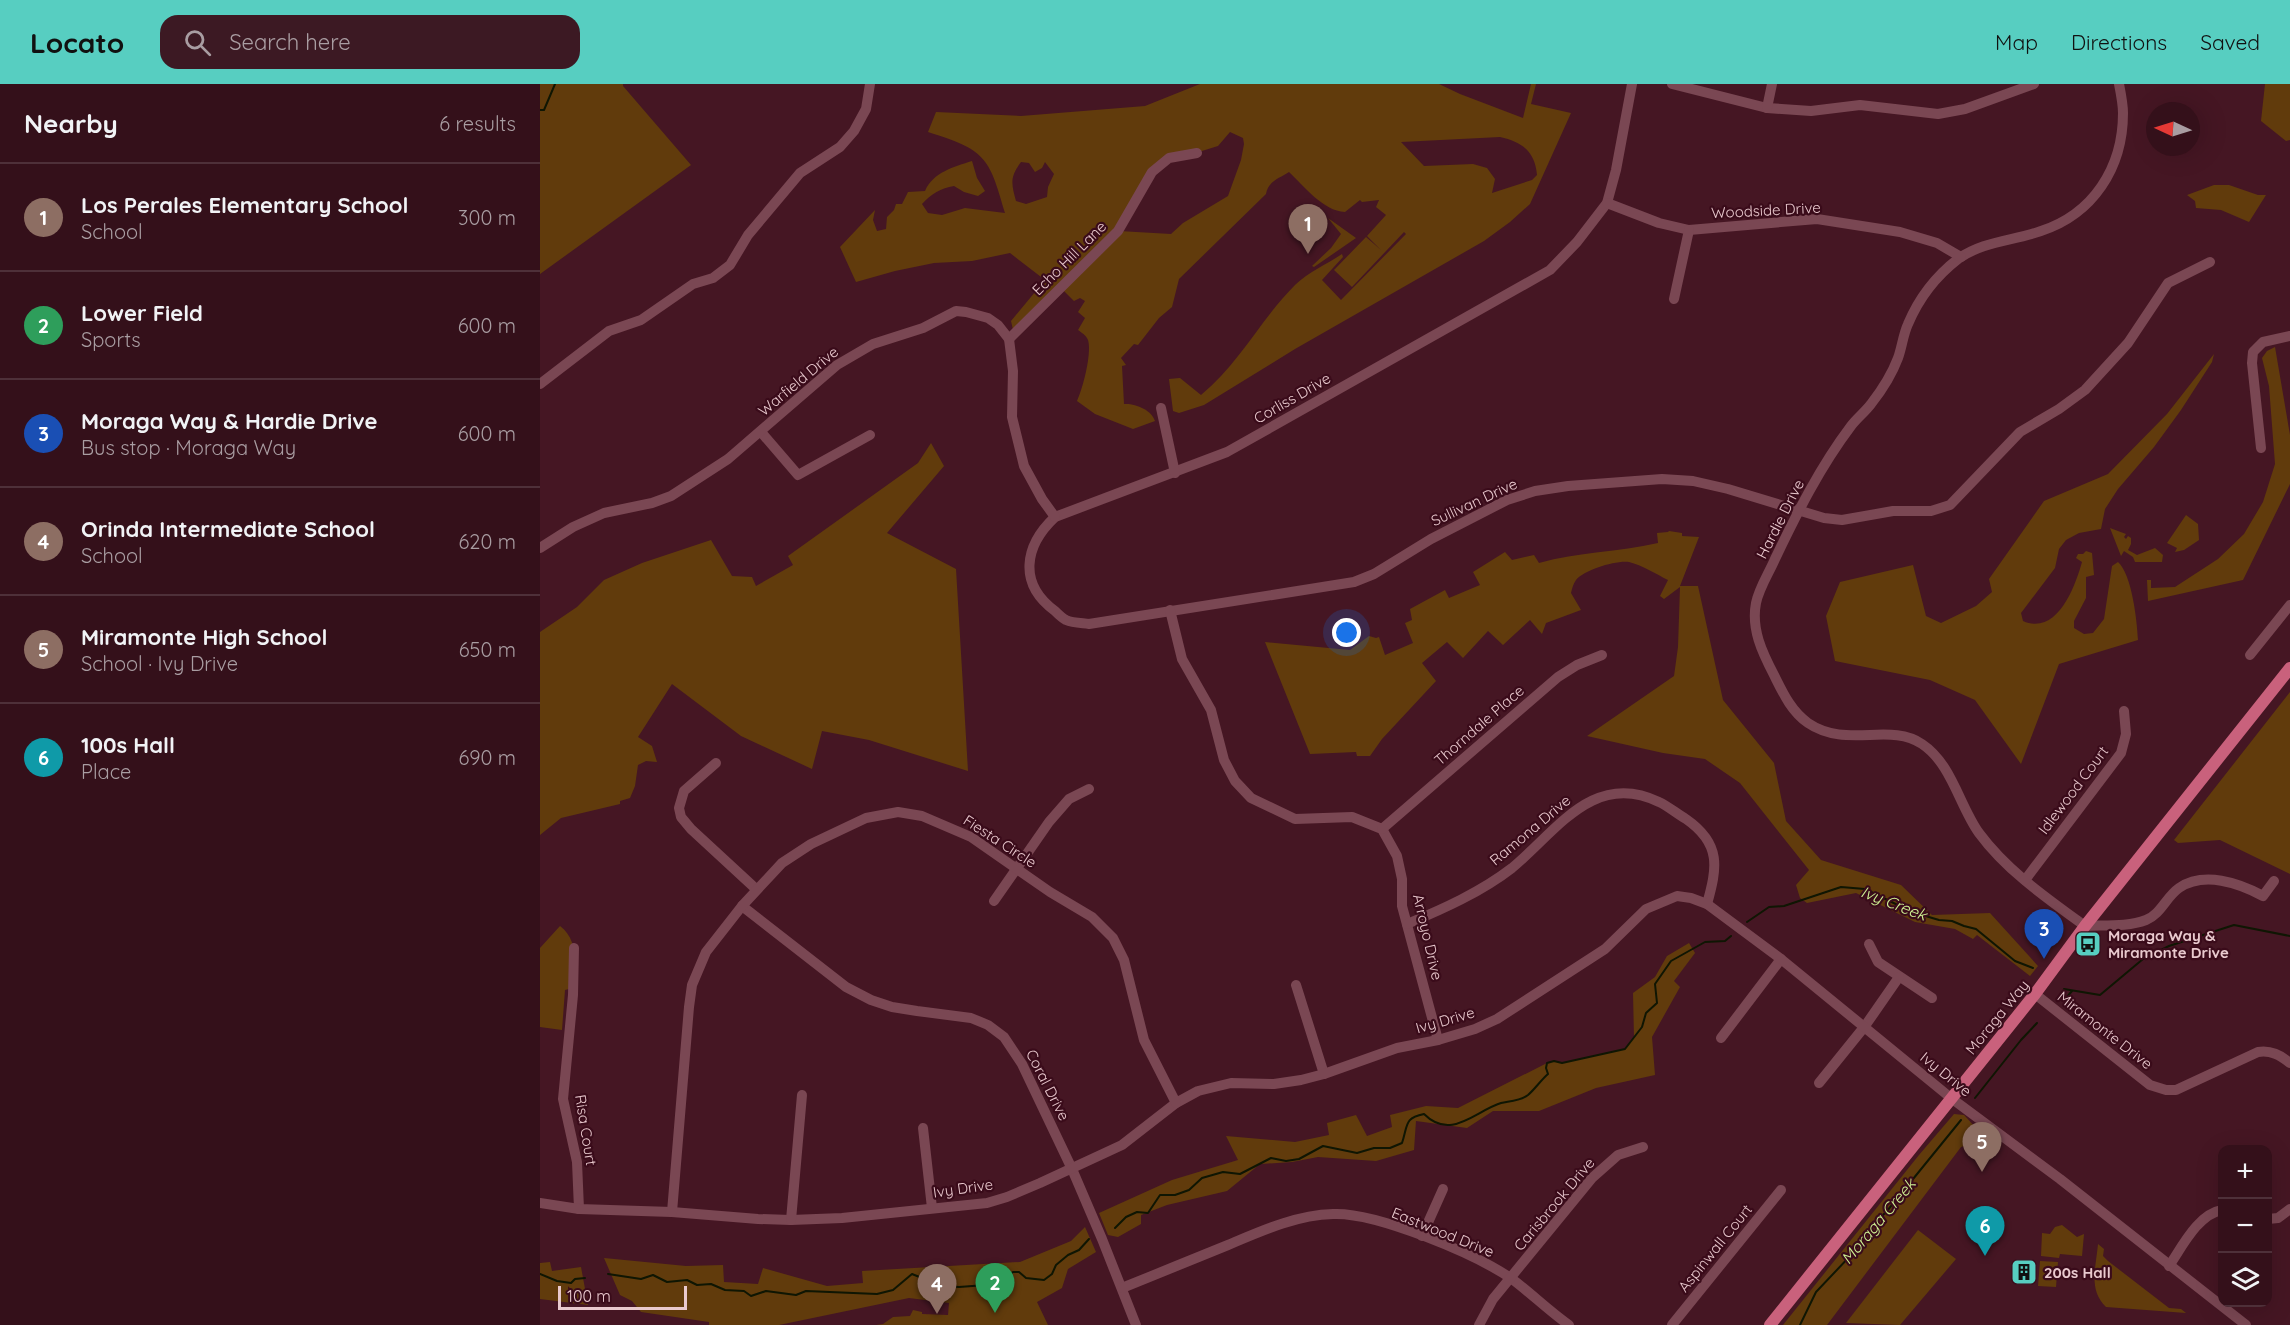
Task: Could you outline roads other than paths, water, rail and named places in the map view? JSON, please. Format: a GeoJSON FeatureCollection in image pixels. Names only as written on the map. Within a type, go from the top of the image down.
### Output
{"type":"FeatureCollection","features":[{"type":"Feature","properties":{"kind":"main road","name":"Moraga Way"},"geometry":{"type":"LineString","coordinates":[[1770,1325],[2035,994],[2085,926],[2290,668]]}},
{"type":"Feature","properties":{"kind":"street"},"geometry":{"type":"LineString","coordinates":[[540,384],[609,331],[641,320],[693,284],[713,278],[729,266],[748,235],[800,173],[840,147],[854,131],[866,109],[870,84]]}},
{"type":"Feature","properties":{"kind":"street","name":"Corliss Drive"},"geometry":{"type":"LineString","coordinates":[[1055,517],[1206,461],[1247,441],[1550,270],[1577,242],[1607,203],[1616,170],[1632,84]]}},
{"type":"Feature","properties":{"kind":"street"},"geometry":{"type":"LineString","coordinates":[[1672,84],[1767,108],[1811,111],[1860,105],[1938,114],[1965,109],[2034,84]]}},
{"type":"Feature","properties":{"kind":"street"},"geometry":{"type":"LineString","coordinates":[[1767,108],[1772,84]]}},
{"type":"Feature","properties":{"kind":"street","name":"Hardie Drive"},"geometry":{"type":"LineString","coordinates":[[2085,926],[2025,880],[1993,850],[1971,821],[1946,770],[1922,744],[1903,735],[1828,734],[1807,722],[1791,707],[1757,639],[1755,622],[1756,601],[1799,510],[1852,424],[1870,406],[1888,379],[1898,358],[1908,324],[1933,281],[1960,257],[1997,240],[2039,232],[2067,221],[2086,205],[2105,183],[2118,151],[2123,114],[2120,84]]}},
{"type":"Feature","properties":{"kind":"street","name":"Echo Hill Lane"},"geometry":{"type":"LineString","coordinates":[[1009,339],[1118,231],[1155,169],[1169,158],[1197,153]]}},
{"type":"Feature","properties":{"kind":"street","name":"Woodside Drive"},"geometry":{"type":"LineString","coordinates":[[1607,203],[1659,223],[1689,230],[1817,219],[1923,238],[1960,257]]}},
{"type":"Feature","properties":{"kind":"street"},"geometry":{"type":"LineString","coordinates":[[1674,299],[1689,230]]}},
{"type":"Feature","properties":{"kind":"street","name":"Sullivan Drive"},"geometry":{"type":"LineString","coordinates":[[1170,610],[1354,582],[1374,574],[1431,538],[1507,500],[1535,491],[1568,486],[1662,479],[1693,481],[1728,489],[1824,518],[1842,520],[1893,510],[1931,511],[1950,505],[2020,432],[2059,409],[2085,390],[2128,343],[2168,282],[2210,262]]}},
{"type":"Feature","properties":{"kind":"street","name":"Warfield Drive"},"geometry":{"type":"LineString","coordinates":[[540,548],[573,526],[604,513],[652,503],[671,496],[722,464],[837,365],[873,344],[923,328],[956,311],[988,318],[998,325],[1009,339]]}},
{"type":"Feature","properties":{"kind":"street"},"geometry":{"type":"LineString","coordinates":[[2261,448],[2252,363],[2253,352],[2264,342],[2290,336]]}},
{"type":"Feature","properties":{"kind":"street"},"geometry":{"type":"LineString","coordinates":[[1009,339],[1013,371],[1012,417],[1024,466],[1055,517],[1043,528],[1030,558],[1029,576],[1039,597],[1066,620],[1089,624],[1170,610],[1182,659],[1211,710],[1224,760],[1235,781],[1251,798],[1295,819],[1352,817],[1382,829]]}},
{"type":"Feature","properties":{"kind":"street"},"geometry":{"type":"LineString","coordinates":[[1161,408],[1175,473]]}},
{"type":"Feature","properties":{"kind":"street"},"geometry":{"type":"LineString","coordinates":[[761,432],[798,475],[870,435]]}},
{"type":"Feature","properties":{"kind":"street"},"geometry":{"type":"LineString","coordinates":[[2250,655],[2290,605]]}},
{"type":"Feature","properties":{"kind":"street","name":"Thorndale Place"},"geometry":{"type":"LineString","coordinates":[[1382,829],[1558,677],[1577,665],[1602,655]]}},
{"type":"Feature","properties":{"kind":"street","name":"Idlewood Court"},"geometry":{"type":"LineString","coordinates":[[2025,880],[2121,753],[2126,734],[2124,711]]}},
{"type":"Feature","properties":{"kind":"street"},"geometry":{"type":"LineString","coordinates":[[716,763],[684,791],[679,808],[681,817],[691,830],[756,889]]}},
{"type":"Feature","properties":{"kind":"street"},"geometry":{"type":"LineString","coordinates":[[994,901],[1049,822],[1069,799],[1089,789]]}},
{"type":"Feature","properties":{"kind":"street","name":"Ramona Drive"},"geometry":{"type":"LineString","coordinates":[[1407,924],[1440,910],[1488,884],[1512,867],[1581,806],[1602,796],[1617,794],[1644,796],[1660,802],[1690,822],[1704,836],[1713,852],[1715,869],[1707,904]]}},
{"type":"Feature","properties":{"kind":"street","name":"Fiesta Circle"},"geometry":{"type":"LineString","coordinates":[[672,1212],[689,1006],[692,985],[706,952],[741,906],[782,863],[811,844],[866,818],[898,812],[922,816],[948,826],[971,837],[1050,892],[1092,917],[1113,938],[1124,960],[1144,1040],[1176,1103]]}},
{"type":"Feature","properties":{"kind":"street","name":"Arroyo Drive"},"geometry":{"type":"LineString","coordinates":[[1382,829],[1397,856],[1402,879],[1402,906],[1438,1040]]}},
{"type":"Feature","properties":{"kind":"street"},"geometry":{"type":"LineString","coordinates":[[2085,926],[2146,920],[2157,914],[2178,889],[2202,881],[2237,883],[2263,896],[2274,881]]}},
{"type":"Feature","properties":{"kind":"street","name":"Ivy Drive"},"geometry":{"type":"LineString","coordinates":[[540,1203],[579,1209],[672,1212],[758,1220],[842,1218],[987,1203],[1007,1197],[1122,1145],[1176,1103],[1198,1091],[1231,1083],[1274,1084],[1301,1080],[1397,1048],[1438,1040],[1475,1029],[1497,1018],[1605,949],[1637,916],[1660,901],[1677,896],[1707,904],[1781,959],[1952,1098],[2060,1179],[2246,1325]]}},
{"type":"Feature","properties":{"kind":"street","name":"Coral Drive"},"geometry":{"type":"LineString","coordinates":[[741,906],[846,987],[871,1000],[892,1007],[971,1018],[988,1025],[1004,1037],[1022,1064],[1072,1169],[1136,1325]]}},
{"type":"Feature","properties":{"kind":"street"},"geometry":{"type":"LineString","coordinates":[[1869,944],[1878,962],[1932,998]]}},
{"type":"Feature","properties":{"kind":"street","name":"Risa Court"},"geometry":{"type":"LineString","coordinates":[[574,948],[573,995],[563,1099],[577,1162],[579,1209]]}},
{"type":"Feature","properties":{"kind":"street"},"geometry":{"type":"LineString","coordinates":[[1722,1038],[1781,959]]}},
{"type":"Feature","properties":{"kind":"street"},"geometry":{"type":"LineString","coordinates":[[1819,1083],[1865,1026],[1899,977]]}},
{"type":"Feature","properties":{"kind":"street"},"geometry":{"type":"LineString","coordinates":[[1296,985],[1324,1074]]}},
{"type":"Feature","properties":{"kind":"street","name":"Miramonte Drive"},"geometry":{"type":"LineString","coordinates":[[2035,994],[2150,1085],[2157,1088],[2176,1090],[2258,1052],[2280,1055],[2290,1063]]}},
{"type":"Feature","properties":{"kind":"street"},"geometry":{"type":"LineString","coordinates":[[791,1220],[802,1095]]}},
{"type":"Feature","properties":{"kind":"street"},"geometry":{"type":"LineString","coordinates":[[923,1128],[932,1208]]}},
{"type":"Feature","properties":{"kind":"street","name":"Carisbrook Drive"},"geometry":{"type":"LineString","coordinates":[[1479,1325],[1493,1299],[1592,1178],[1618,1155],[1643,1147]]}},
{"type":"Feature","properties":{"kind":"street"},"geometry":{"type":"LineString","coordinates":[[1422,1236],[1443,1189]]}},
{"type":"Feature","properties":{"kind":"street","name":"Aspinwall Court"},"geometry":{"type":"LineString","coordinates":[[1672,1325],[1781,1190]]}},
{"type":"Feature","properties":{"kind":"street"},"geometry":{"type":"LineString","coordinates":[[2272,1219],[2278,1218],[2290,1209]]}},
{"type":"Feature","properties":{"kind":"street"},"geometry":{"type":"LineString","coordinates":[[2169,1266],[2204,1219],[2218,1212]]}},
{"type":"Feature","properties":{"kind":"street","name":"Eastwood Drive"},"geometry":{"type":"LineString","coordinates":[[1122,1288],[1278,1225],[1333,1214],[1357,1216],[1422,1236],[1488,1265],[1511,1279],[1569,1325]]}},
{"type":"Feature","properties":{"kind":"waterway"},"geometry":{"type":"LineString","coordinates":[[540,110],[544,110],[555,84]]}},
{"type":"Feature","properties":{"kind":"waterway","name":"Ivy Creek"},"geometry":{"type":"LineString","coordinates":[[1747,922],[1769,907],[1784,906],[1841,887],[1865,889],[1912,912],[1976,929],[2015,961],[2033,968]]}},
{"type":"Feature","properties":{"kind":"waterway","name":"Moraga Creek"},"geometry":{"type":"LineString","coordinates":[[2064,989],[2100,995],[2143,959],[2169,946],[2234,925],[2290,936]]}},
{"type":"Feature","properties":{"kind":"waterway"},"geometry":{"type":"LineString","coordinates":[[1115,1228],[1126,1217],[1137,1212],[1148,1213],[1160,1195],[1175,1195],[1189,1190],[1202,1178],[1223,1172],[1240,1174],[1271,1158],[1286,1161],[1299,1159],[1323,1146],[1357,1153],[1374,1148],[1390,1148],[1402,1143],[1408,1123],[1418,1116],[1424,1114],[1434,1122],[1444,1125],[1453,1124],[1463,1122],[1501,1103],[1522,1098],[1531,1093],[1548,1074],[1547,1063],[1554,1061],[1562,1063],[1625,1049],[1642,1027],[1646,1013],[1657,1003],[1655,984],[1671,961],[1705,942],[1725,941],[1731,936]]}},
{"type":"Feature","properties":{"kind":"waterway"},"geometry":{"type":"LineString","coordinates":[[2066,998],[2072,991]]}},
{"type":"Feature","properties":{"kind":"waterway","name":"Moraga Creek"},"geometry":{"type":"LineString","coordinates":[[1975,1098],[2037,1023]]}},
{"type":"Feature","properties":{"kind":"waterway","name":"Moraga Creek"},"geometry":{"type":"LineString","coordinates":[[1800,1325],[1816,1292],[1852,1254],[1872,1226],[1887,1211],[1961,1120]]}},
{"type":"Feature","properties":{"kind":"waterway"},"geometry":{"type":"LineString","coordinates":[[608,1274],[641,1279],[653,1275],[667,1282],[687,1280],[697,1285],[711,1284],[725,1290],[744,1291],[751,1296],[766,1291],[796,1295],[806,1291],[877,1294],[893,1290],[912,1274],[922,1278],[929,1285],[959,1287],[986,1285],[1004,1279],[1013,1272],[1019,1272],[1026,1278],[1044,1280],[1052,1274],[1056,1265],[1068,1255],[1079,1250],[1089,1239]]}},
{"type":"Feature","properties":{"kind":"waterway"},"geometry":{"type":"LineString","coordinates":[[540,1274],[557,1281],[571,1283],[575,1279],[585,1278]]}},
{"type":"Feature","properties":{"kind":"place","name":"Los Perales Elementary School"},"geometry":{"type":"Point","coordinates":[1308,254]}},
{"type":"Feature","properties":{"kind":"place","name":"Moraga Way & Miramonte Drive"},"geometry":{"type":"Point","coordinates":[2088,944]}},
{"type":"Feature","properties":{"kind":"place","name":"Moraga Way & Hardie Drive"},"geometry":{"type":"Point","coordinates":[2044,959]}},
{"type":"Feature","properties":{"kind":"place","name":"Miramonte High School"},"geometry":{"type":"Point","coordinates":[1982,1172]}},
{"type":"Feature","properties":{"kind":"place","name":"100s Hall"},"geometry":{"type":"Point","coordinates":[1985,1256]}},
{"type":"Feature","properties":{"kind":"place","name":"200s Hall"},"geometry":{"type":"Point","coordinates":[2024,1272]}},
{"type":"Feature","properties":{"kind":"place","name":"Lower Field"},"geometry":{"type":"Point","coordinates":[995,1313]}},
{"type":"Feature","properties":{"kind":"place","name":"Orinda Intermediate School"},"geometry":{"type":"Point","coordinates":[937,1314]}}]}
